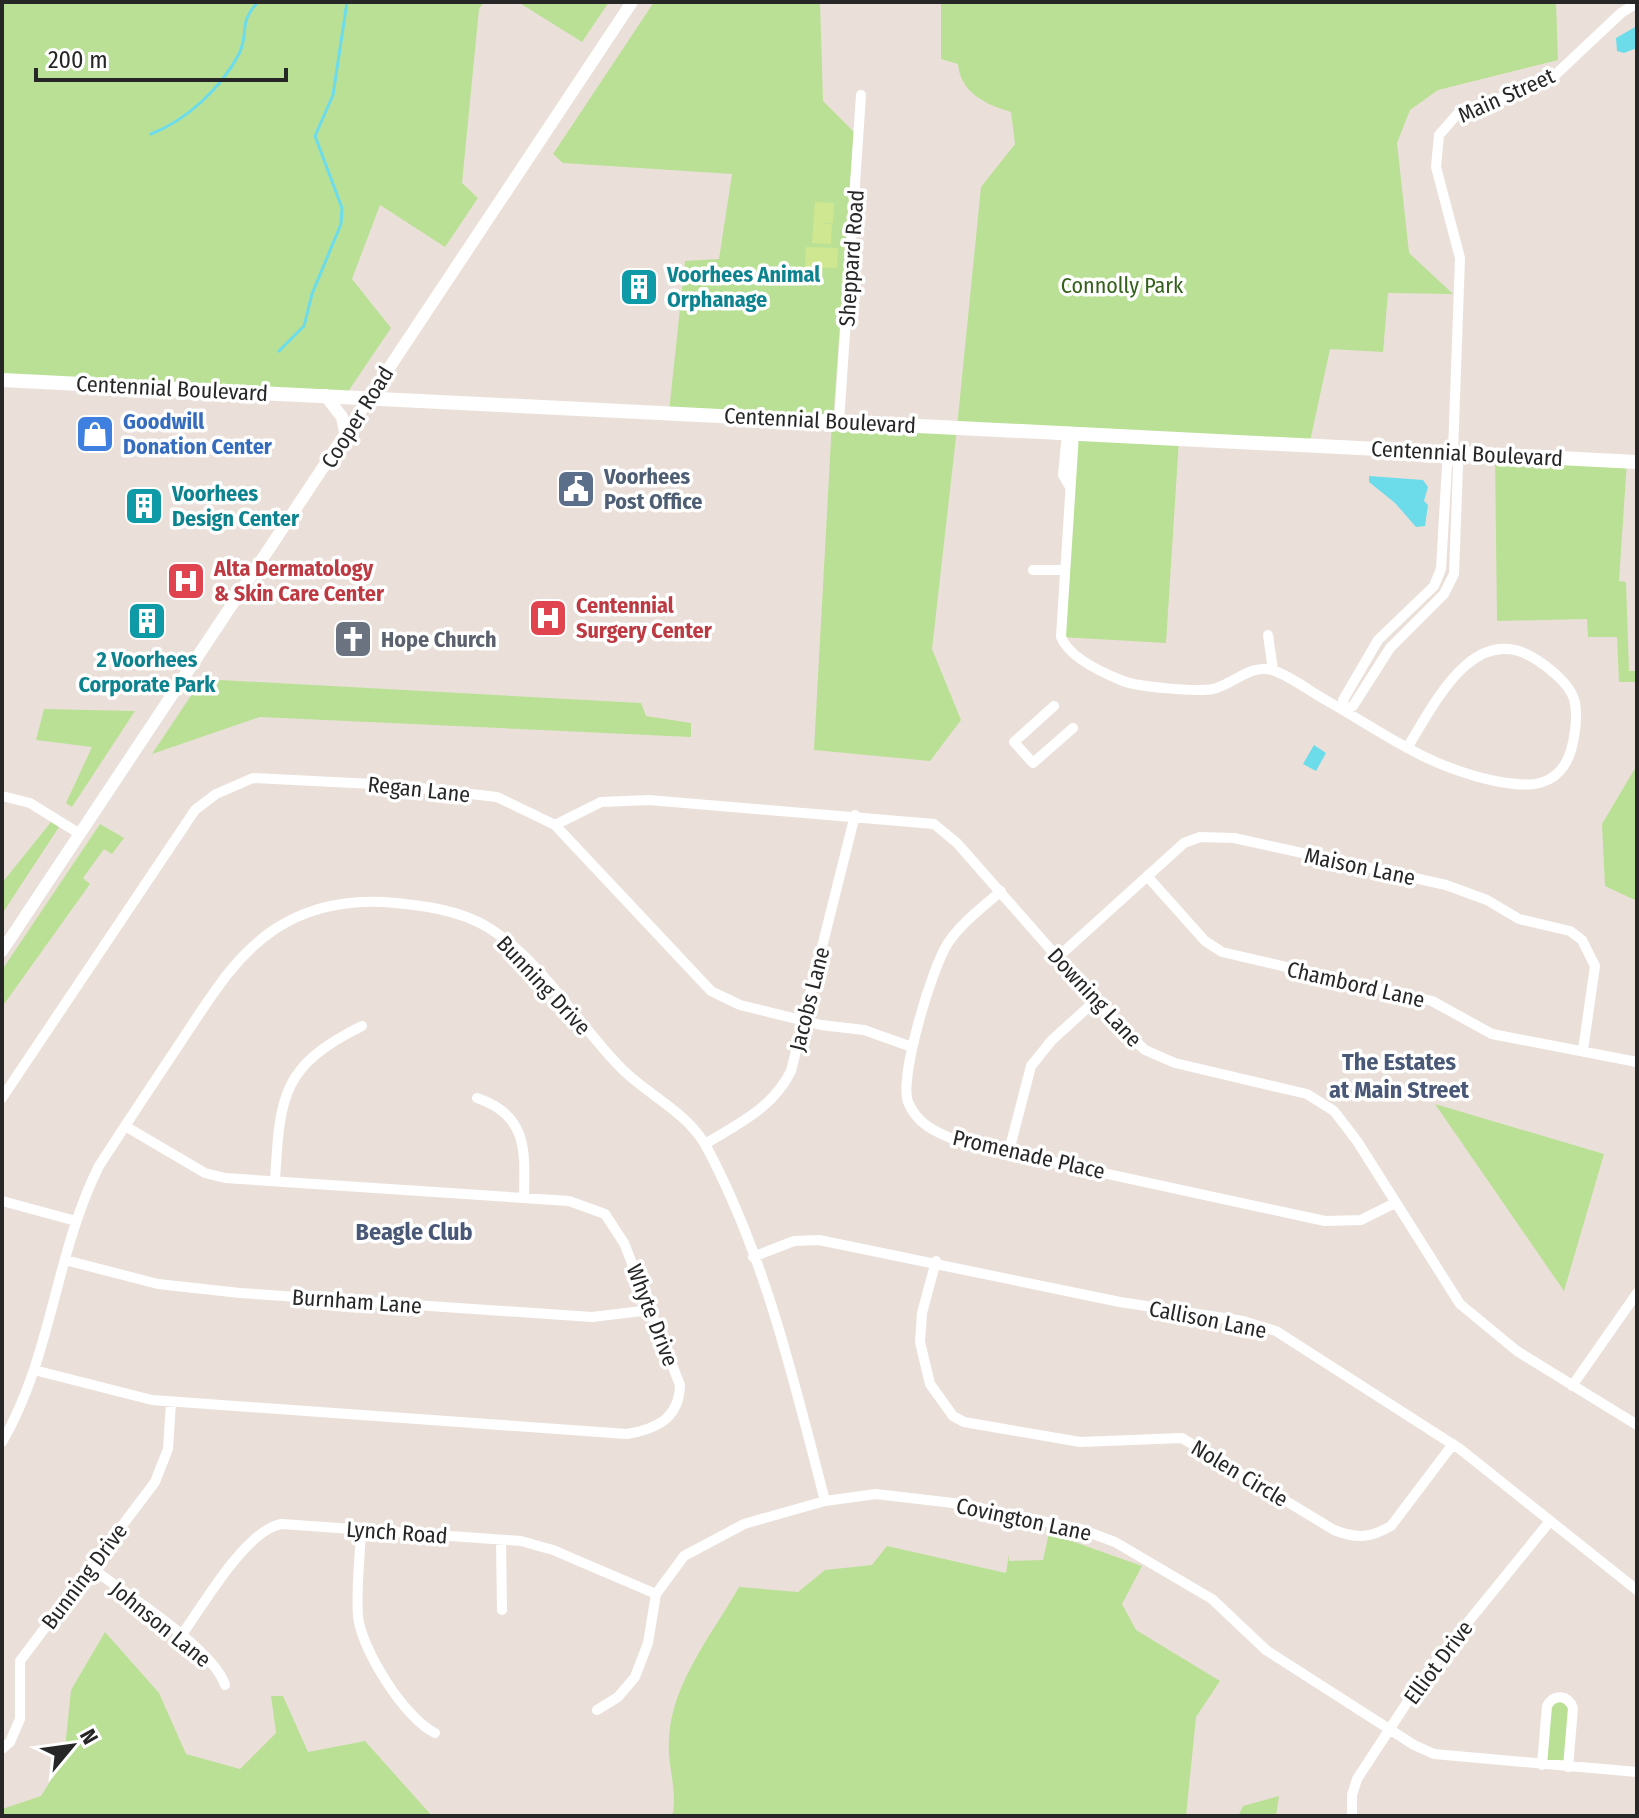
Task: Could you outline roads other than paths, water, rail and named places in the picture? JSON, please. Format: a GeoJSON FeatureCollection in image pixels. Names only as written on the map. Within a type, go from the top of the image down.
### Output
{"type":"FeatureCollection","features":[{"type":"Feature","properties":{"kind":"main road","name":"Centennial Boulevard"},"geometry":{"type":"LineString","coordinates":[[2,380],[1637,462]]}},
{"type":"Feature","properties":{"kind":"street","name":"Cooper Road"},"geometry":{"type":"LineString","coordinates":[[2,951],[632,2]]}},
{"type":"Feature","properties":{"kind":"street","name":"Main Street"},"geometry":{"type":"LineString","coordinates":[[1345,711],[1343,700],[1378,640],[1434,586],[1441,569],[1447,465],[1453,453],[1460,258],[1436,167],[1439,135],[1460,111],[1523,91],[1552,78],[1621,13],[1637,3]]}},
{"type":"Feature","properties":{"kind":"street","name":"Sheppard Road"},"geometry":{"type":"LineString","coordinates":[[839,422],[861,95]]}},
{"type":"Feature","properties":{"kind":"street"},"geometry":{"type":"LineString","coordinates":[[325,395],[342,417],[346,437]]}},
{"type":"Feature","properties":{"kind":"street"},"geometry":{"type":"LineString","coordinates":[[1070,433],[1063,475],[1070,489],[1061,637],[1066,649],[1124,682],[1210,690],[1240,675],[1273,670],[1345,711],[1407,748],[1437,765],[1523,786],[1546,782],[1560,772],[1569,758],[1575,721],[1574,699],[1564,682],[1523,651],[1486,652],[1455,673],[1407,748]]}},
{"type":"Feature","properties":{"kind":"street"},"geometry":{"type":"LineString","coordinates":[[1033,570],[1065,570]]}},
{"type":"Feature","properties":{"kind":"street"},"geometry":{"type":"LineString","coordinates":[[1268,635],[1273,670]]}},
{"type":"Feature","properties":{"kind":"street"},"geometry":{"type":"LineString","coordinates":[[1054,706],[1014,742],[1033,763],[1073,728]]}},
{"type":"Feature","properties":{"kind":"street","name":"Regan Lane"},"geometry":{"type":"LineString","coordinates":[[2,1098],[195,810],[241,781],[275,778],[379,784],[497,797],[555,825],[711,991],[740,1005],[803,1021],[864,1030],[912,1047]]}},
{"type":"Feature","properties":{"kind":"street"},"geometry":{"type":"LineString","coordinates":[[2,796],[30,803],[80,834]]}},
{"type":"Feature","properties":{"kind":"street","name":"Downing Lane"},"geometry":{"type":"LineString","coordinates":[[555,825],[612,800],[855,815],[934,824],[957,843],[1001,891],[1095,1001],[1157,1058],[1307,1094],[1321,1102],[1345,1123],[1460,1304],[1489,1332],[1637,1425]]}},
{"type":"Feature","properties":{"kind":"street","name":"Jacobs Lane"},"geometry":{"type":"LineString","coordinates":[[705,1144],[758,1111],[782,1088],[791,1071],[855,815]]}},
{"type":"Feature","properties":{"kind":"street","name":"Maison Lane"},"geometry":{"type":"LineString","coordinates":[[1058,957],[1184,843],[1217,835],[1446,885],[1487,900],[1519,919],[1570,931],[1591,952],[1595,966],[1583,1050]]}},
{"type":"Feature","properties":{"kind":"street","name":"Chambord Lane"},"geometry":{"type":"LineString","coordinates":[[1147,876],[1205,941],[1222,952],[1432,1001],[1492,1034],[1637,1062]]}},
{"type":"Feature","properties":{"kind":"street","name":"Promenade Place"},"geometry":{"type":"LineString","coordinates":[[1001,891],[947,945],[912,1047],[906,1092],[909,1104],[925,1127],[960,1142],[1325,1221],[1361,1220],[1395,1203]]}},
{"type":"Feature","properties":{"kind":"street","name":"Bunning Drive"},"geometry":{"type":"LineString","coordinates":[[2,1442],[21,1407],[34,1370],[76,1221],[99,1166],[125,1126],[241,958],[287,922],[322,908],[358,901],[436,908],[489,927],[518,951],[620,1067],[688,1122],[705,1144],[753,1257],[800,1400],[825,1501]]}},
{"type":"Feature","properties":{"kind":"street"},"geometry":{"type":"LineString","coordinates":[[1009,1151],[1031,1066],[1052,1040],[1095,1001]]}},
{"type":"Feature","properties":{"kind":"street"},"geometry":{"type":"LineString","coordinates":[[275,1181],[281,1108],[294,1077],[318,1050],[362,1026]]}},
{"type":"Feature","properties":{"kind":"street"},"geometry":{"type":"LineString","coordinates":[[477,1098],[504,1110],[518,1129],[525,1157],[524,1197]]}},
{"type":"Feature","properties":{"kind":"street","name":"Whyte Drive"},"geometry":{"type":"LineString","coordinates":[[34,1370],[171,1402],[627,1434],[650,1430],[673,1411],[680,1385],[624,1243],[605,1214],[585,1204],[524,1197],[275,1181],[205,1173],[125,1126]]}},
{"type":"Feature","properties":{"kind":"street"},"geometry":{"type":"LineString","coordinates":[[2,1201],[76,1221]]}},
{"type":"Feature","properties":{"kind":"street","name":"Callison Lane"},"geometry":{"type":"LineString","coordinates":[[753,1257],[794,1241],[819,1240],[936,1261],[1120,1302],[1243,1321],[1266,1328],[1315,1355],[1453,1444],[1637,1590]]}},
{"type":"Feature","properties":{"kind":"street","name":"Burnham Lane"},"geometry":{"type":"LineString","coordinates":[[65,1260],[158,1284],[240,1293],[592,1317],[651,1310]]}},
{"type":"Feature","properties":{"kind":"street","name":"Nolen Circle"},"geometry":{"type":"LineString","coordinates":[[936,1261],[919,1327],[922,1358],[930,1384],[945,1408],[964,1422],[1080,1442],[1182,1438],[1334,1530],[1358,1538],[1391,1526],[1453,1444]]}},
{"type":"Feature","properties":{"kind":"street"},"geometry":{"type":"LineString","coordinates":[[1572,1386],[1637,1293]]}},
{"type":"Feature","properties":{"kind":"street","name":"Bunning Drive"},"geometry":{"type":"LineString","coordinates":[[2,1749],[10,1742],[20,1719],[20,1661],[162,1469],[168,1449],[171,1402]]}},
{"type":"Feature","properties":{"kind":"street","name":"Covington Lane"},"geometry":{"type":"LineString","coordinates":[[597,1710],[618,1697],[635,1677],[648,1643],[656,1594],[675,1565],[696,1547],[744,1524],[825,1501],[855,1496],[899,1496],[1093,1533],[1152,1562],[1212,1599],[1266,1650],[1414,1745],[1447,1757],[1637,1772]]}},
{"type":"Feature","properties":{"kind":"street","name":"Elliot Drive"},"geometry":{"type":"LineString","coordinates":[[1352,1816],[1352,1795],[1357,1779],[1425,1675],[1550,1521]]}},
{"type":"Feature","properties":{"kind":"street","name":"Lynch Road"},"geometry":{"type":"LineString","coordinates":[[181,1636],[247,1547],[266,1529],[282,1524],[501,1540],[553,1550],[656,1594]]}},
{"type":"Feature","properties":{"kind":"street"},"geometry":{"type":"LineString","coordinates":[[361,1529],[360,1625],[393,1690],[418,1723],[435,1733]]}},
{"type":"Feature","properties":{"kind":"street"},"geometry":{"type":"LineString","coordinates":[[501,1540],[502,1610]]}},
{"type":"Feature","properties":{"kind":"street","name":"Johnson Lane"},"geometry":{"type":"LineString","coordinates":[[90,1567],[181,1636],[215,1666],[225,1685]]}},
{"type":"Feature","properties":{"kind":"street"},"geometry":{"type":"LineString","coordinates":[[1542,1765],[1547,1706],[1552,1699],[1561,1697],[1569,1700],[1573,1708],[1568,1767]]}},
{"type":"Feature","properties":{"kind":"water"},"geometry":{"type":"Polygon","coordinates":[[[1637,26],[1637,48],[1624,53],[1617,51],[1616,38],[1637,26]]]}},
{"type":"Feature","properties":{"kind":"water"},"geometry":{"type":"Polygon","coordinates":[[[1369,476],[1423,480],[1428,487],[1424,501],[1428,505],[1425,526],[1416,527],[1395,503],[1369,482],[1369,476]]]}},
{"type":"Feature","properties":{"kind":"water"},"geometry":{"type":"Polygon","coordinates":[[[1314,745],[1326,753],[1316,771],[1303,764],[1314,745]]]}},
{"type":"Feature","properties":{"kind":"waterway"},"geometry":{"type":"LineString","coordinates":[[151,134],[190,112],[223,79],[239,54],[246,22],[258,2]]}},
{"type":"Feature","properties":{"kind":"waterway"},"geometry":{"type":"LineString","coordinates":[[279,351],[304,326],[312,294],[341,224],[342,208],[315,136],[333,95],[347,2]]}},
{"type":"Feature","properties":{"kind":"place","name":"Voorhees Animal Orphanage"},"geometry":{"type":"Point","coordinates":[639,287]}},
{"type":"Feature","properties":{"kind":"place","name":"Goodwill Donation Center"},"geometry":{"type":"Point","coordinates":[95,434]}},
{"type":"Feature","properties":{"kind":"place","name":"Voorhees Post Office"},"geometry":{"type":"Point","coordinates":[576,489]}},
{"type":"Feature","properties":{"kind":"place","name":"Voorhees Design Center"},"geometry":{"type":"Point","coordinates":[144,506]}},
{"type":"Feature","properties":{"kind":"place","name":"Alta Dermatology & Skin Care Center"},"geometry":{"type":"Point","coordinates":[186,581]}},
{"type":"Feature","properties":{"kind":"place","name":"Centennial Surgery Center"},"geometry":{"type":"Point","coordinates":[548,618]}},
{"type":"Feature","properties":{"kind":"place","name":"2 Voorhees Corporate Park"},"geometry":{"type":"Point","coordinates":[147,621]}},
{"type":"Feature","properties":{"kind":"place","name":"Hope Church"},"geometry":{"type":"Point","coordinates":[353,639]}},
{"type":"Feature","properties":{"kind":"district","name":"The Estates at Main Street"},"geometry":{"type":"Point","coordinates":[1399,1076]}},
{"type":"Feature","properties":{"kind":"district","name":"Beagle Club"},"geometry":{"type":"Point","coordinates":[414,1232]}},
{"type":"Feature","properties":{"kind":"park label","name":"Connolly Park"},"geometry":{"type":"Point","coordinates":[1122,285]}}]}
